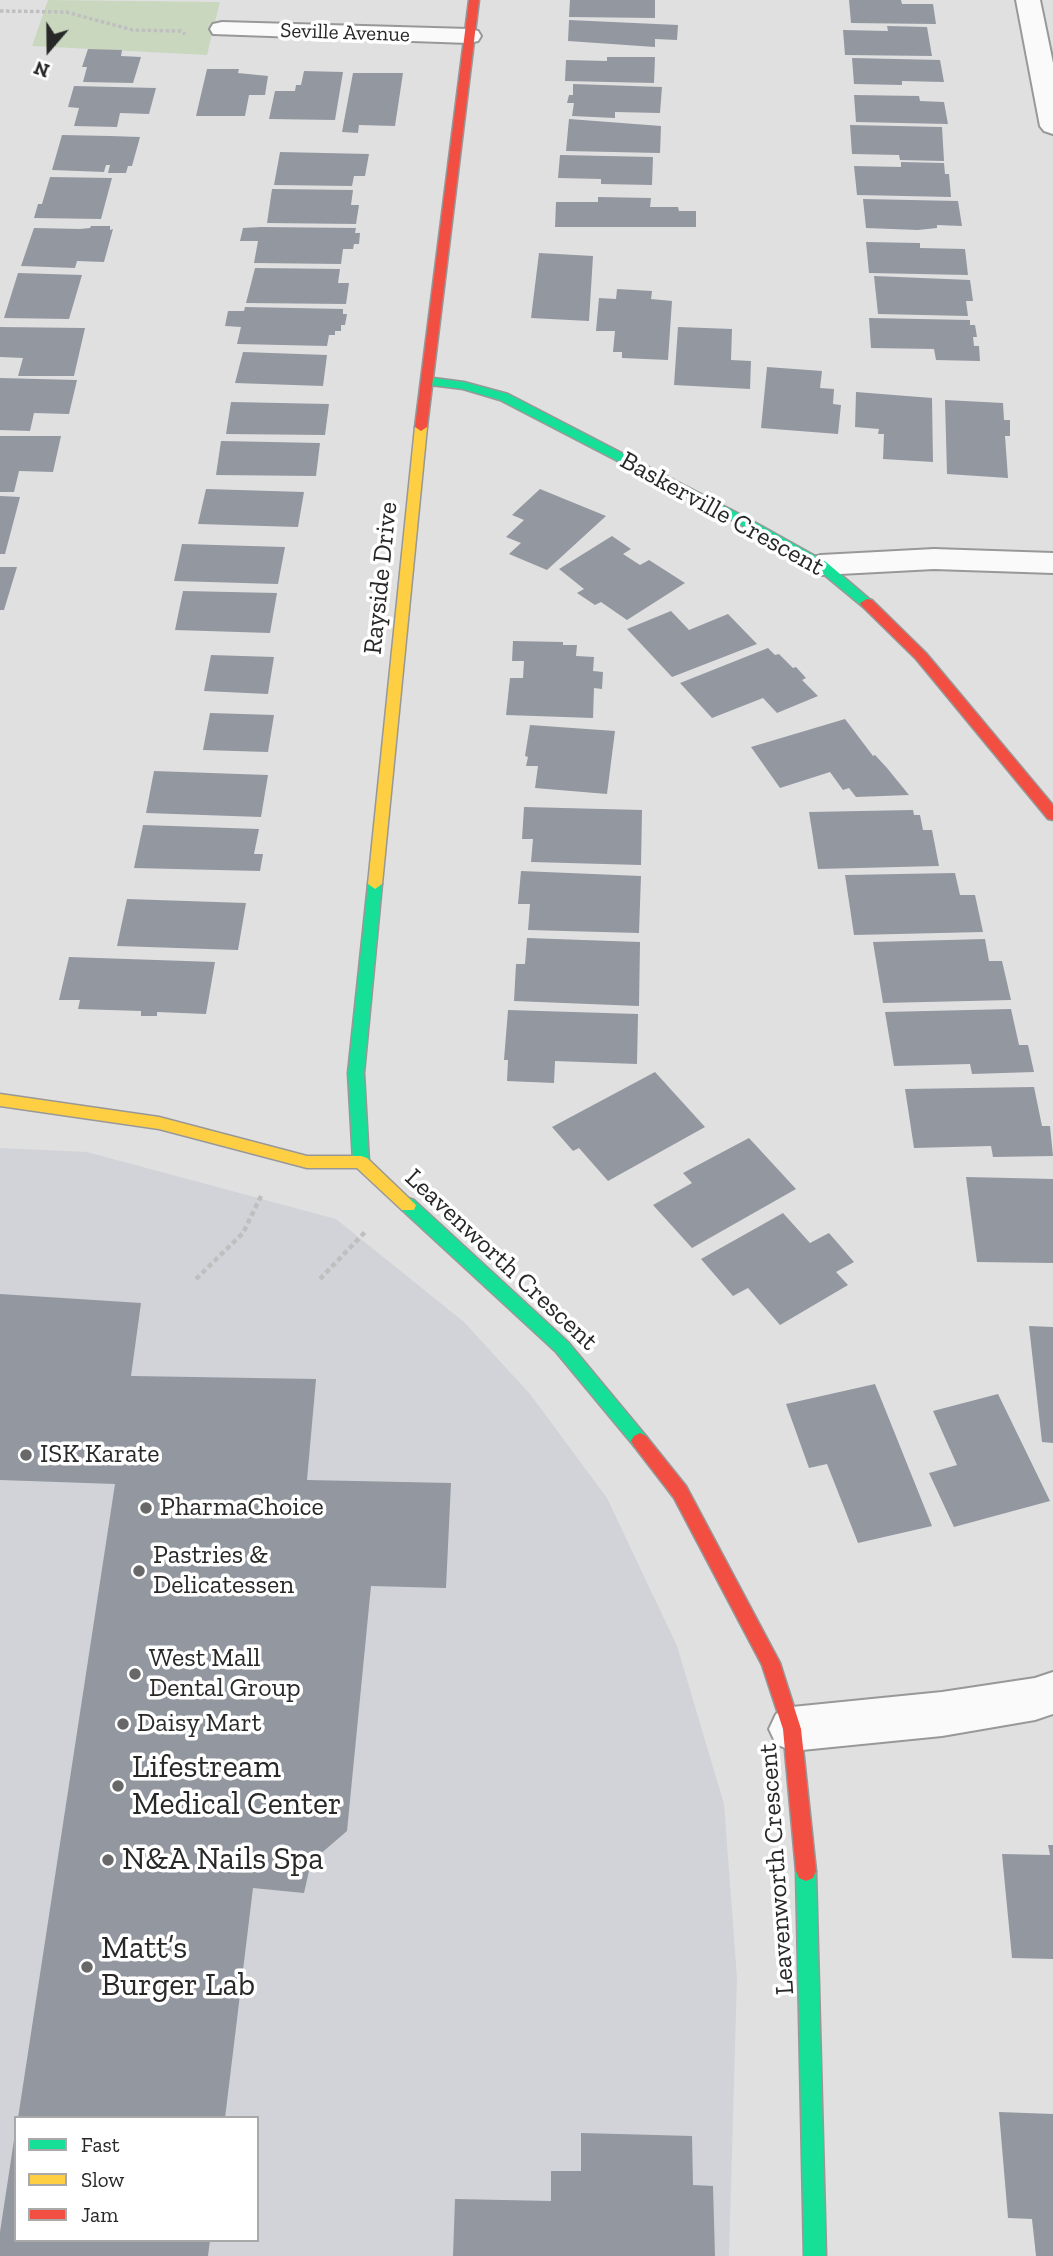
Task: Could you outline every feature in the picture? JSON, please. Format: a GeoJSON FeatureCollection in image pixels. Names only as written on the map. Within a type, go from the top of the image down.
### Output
{"type":"FeatureCollection","features":[{"type":"Feature","properties":{"kind":"street","name":"Rayside Drive"},"geometry":{"type":"LineString","coordinates":[[361,1162],[355,1073],[426,381],[474,0]]}},
{"type":"Feature","properties":{"kind":"street"},"geometry":{"type":"LineString","coordinates":[[1028,0],[1053,126]]}},
{"type":"Feature","properties":{"kind":"street","name":"Seville Avenue"},"geometry":{"type":"LineString","coordinates":[[222,29],[469,36]]}},
{"type":"Feature","properties":{"kind":"street","name":"Baskerville Crescent"},"geometry":{"type":"LineString","coordinates":[[426,381],[464,386],[504,397],[745,522],[821,565],[877,612],[921,656],[1053,815]]}},
{"type":"Feature","properties":{"kind":"street"},"geometry":{"type":"LineString","coordinates":[[821,565],[934,559],[1053,563]]}},
{"type":"Feature","properties":{"kind":"street"},"geometry":{"type":"LineString","coordinates":[[0,1100],[159,1123],[307,1162],[361,1162]]}},
{"type":"Feature","properties":{"kind":"street","name":"Leavenworth Crescent"},"geometry":{"type":"LineString","coordinates":[[361,1162],[562,1347],[680,1492],[771,1664],[792,1729],[807,1877],[815,2256]]}},
{"type":"Feature","properties":{"kind":"street"},"geometry":{"type":"LineString","coordinates":[[792,1729],[942,1714],[1035,1699],[1053,1693]]}},
{"type":"Feature","properties":{"kind":"path"},"geometry":{"type":"LineString","coordinates":[[0,12],[66,12],[134,30],[181,32],[192,40]]}},
{"type":"Feature","properties":{"kind":"path"},"geometry":{"type":"LineString","coordinates":[[196,1279],[243,1233],[256,1210],[277,1154]]}},
{"type":"Feature","properties":{"kind":"path"},"geometry":{"type":"LineString","coordinates":[[320,1279],[400,1198]]}},
{"type":"Feature","properties":{"kind":"shaded area"},"geometry":{"type":"Polygon","coordinates":[[[0,1148],[87,1152],[336,1219],[464,1322],[530,1394],[607,1498],[677,1646],[724,1804],[737,1978],[729,2256],[0,2256],[0,1148]]]}},
{"type":"Feature","properties":{"kind":"green space"},"geometry":{"type":"Polygon","coordinates":[[[48,0],[220,2],[207,55],[32,46],[48,0]]]}},
{"type":"Feature","properties":{"kind":"building"},"geometry":{"type":"Polygon","coordinates":[[[570,0],[655,0],[655,18],[569,17],[570,0]]]}},
{"type":"Feature","properties":{"kind":"building"},"geometry":{"type":"Polygon","coordinates":[[[849,0],[901,0],[902,4],[933,4],[936,24],[851,23],[849,0]]]}},
{"type":"Feature","properties":{"kind":"building"},"geometry":{"type":"Polygon","coordinates":[[[569,20],[678,25],[677,40],[655,39],[655,47],[568,41],[569,20]]]}},
{"type":"Feature","properties":{"kind":"building"},"geometry":{"type":"Polygon","coordinates":[[[887,26],[927,27],[932,56],[845,55],[843,30],[888,31],[887,26]]]}},
{"type":"Feature","properties":{"kind":"building"},"geometry":{"type":"Polygon","coordinates":[[[88,49],[122,50],[121,56],[141,57],[133,83],[83,82],[87,67],[82,67],[88,49]]]}},
{"type":"Feature","properties":{"kind":"building"},"geometry":{"type":"Polygon","coordinates":[[[607,57],[655,57],[654,83],[565,81],[566,60],[607,61],[607,57]]]}},
{"type":"Feature","properties":{"kind":"building"},"geometry":{"type":"Polygon","coordinates":[[[852,58],[940,60],[944,82],[854,84],[852,58]]]}},
{"type":"Feature","properties":{"kind":"building"},"geometry":{"type":"Polygon","coordinates":[[[207,69],[239,69],[238,73],[268,76],[265,95],[249,95],[245,116],[196,116],[207,69]]]}},
{"type":"Feature","properties":{"kind":"building"},"geometry":{"type":"Polygon","coordinates":[[[304,71],[343,72],[335,120],[269,119],[275,91],[295,91],[296,85],[301,85],[304,71]]]}},
{"type":"Feature","properties":{"kind":"building"},"geometry":{"type":"Polygon","coordinates":[[[353,73],[403,73],[395,126],[359,125],[358,133],[342,132],[353,73]]]}},
{"type":"Feature","properties":{"kind":"building"},"geometry":{"type":"Polygon","coordinates":[[[573,84],[662,87],[660,113],[615,112],[615,118],[572,116],[574,103],[567,103],[569,95],[573,95],[573,84]]]}},
{"type":"Feature","properties":{"kind":"building"},"geometry":{"type":"Polygon","coordinates":[[[74,86],[156,88],[149,114],[120,113],[117,127],[74,126],[79,108],[68,107],[74,86]]]}},
{"type":"Feature","properties":{"kind":"building"},"geometry":{"type":"Polygon","coordinates":[[[854,95],[919,96],[920,101],[944,102],[948,124],[856,122],[854,95]]]}},
{"type":"Feature","properties":{"kind":"building"},"geometry":{"type":"Polygon","coordinates":[[[569,119],[661,126],[660,153],[566,151],[569,119]]]}},
{"type":"Feature","properties":{"kind":"building"},"geometry":{"type":"Polygon","coordinates":[[[850,125],[942,127],[944,161],[900,160],[899,155],[852,154],[850,125]]]}},
{"type":"Feature","properties":{"kind":"building"},"geometry":{"type":"Polygon","coordinates":[[[62,135],[140,137],[132,166],[128,166],[126,173],[108,173],[110,165],[106,165],[104,172],[52,170],[62,135]]]}},
{"type":"Feature","properties":{"kind":"building"},"geometry":{"type":"Polygon","coordinates":[[[280,152],[369,154],[365,176],[354,176],[352,186],[274,185],[280,152]]]}},
{"type":"Feature","properties":{"kind":"building"},"geometry":{"type":"Polygon","coordinates":[[[560,155],[653,157],[652,185],[601,184],[601,179],[558,178],[560,155]]]}},
{"type":"Feature","properties":{"kind":"building"},"geometry":{"type":"Polygon","coordinates":[[[901,162],[944,163],[945,174],[949,174],[951,197],[857,195],[854,166],[901,167],[901,162]]]}},
{"type":"Feature","properties":{"kind":"building"},"geometry":{"type":"Polygon","coordinates":[[[50,177],[112,178],[101,219],[34,218],[38,204],[42,204],[50,177]]]}},
{"type":"Feature","properties":{"kind":"building"},"geometry":{"type":"Polygon","coordinates":[[[272,189],[353,190],[351,205],[359,205],[356,224],[267,223],[272,189]]]}},
{"type":"Feature","properties":{"kind":"building"},"geometry":{"type":"Polygon","coordinates":[[[598,197],[651,198],[650,207],[678,207],[679,211],[696,211],[696,227],[555,227],[556,202],[598,202],[598,197]]]}},
{"type":"Feature","properties":{"kind":"building"},"geometry":{"type":"Polygon","coordinates":[[[863,199],[958,201],[962,226],[937,225],[937,228],[918,230],[866,228],[863,199]]]}},
{"type":"Feature","properties":{"kind":"building"},"geometry":{"type":"Polygon","coordinates":[[[110,226],[110,230],[113,229],[104,262],[77,261],[75,268],[21,266],[34,228],[80,229],[110,226]]]}},
{"type":"Feature","properties":{"kind":"building"},"geometry":{"type":"Polygon","coordinates":[[[243,228],[356,228],[355,233],[360,233],[359,244],[354,244],[353,249],[343,249],[341,264],[254,263],[258,241],[240,241],[243,228]]]}},
{"type":"Feature","properties":{"kind":"building"},"geometry":{"type":"Polygon","coordinates":[[[866,242],[920,243],[920,248],[965,249],[968,275],[869,273],[866,242]]]}},
{"type":"Feature","properties":{"kind":"building"},"geometry":{"type":"Polygon","coordinates":[[[539,253],[593,256],[589,321],[531,318],[539,253]]]}},
{"type":"Feature","properties":{"kind":"building"},"geometry":{"type":"Polygon","coordinates":[[[255,268],[340,269],[338,283],[349,283],[346,304],[246,303],[255,268]]]}},
{"type":"Feature","properties":{"kind":"building"},"geometry":{"type":"Polygon","coordinates":[[[18,273],[82,275],[69,319],[4,318],[18,273]]]}},
{"type":"Feature","properties":{"kind":"building"},"geometry":{"type":"Polygon","coordinates":[[[874,276],[970,280],[973,301],[966,301],[968,316],[878,314],[874,276]]]}},
{"type":"Feature","properties":{"kind":"building"},"geometry":{"type":"Polygon","coordinates":[[[617,289],[652,291],[651,299],[672,301],[668,360],[622,358],[622,352],[613,352],[615,331],[596,331],[599,298],[616,299],[617,289]]]}},
{"type":"Feature","properties":{"kind":"building"},"geometry":{"type":"Polygon","coordinates":[[[245,307],[343,309],[343,314],[347,314],[341,331],[329,335],[327,346],[237,344],[241,327],[225,326],[228,311],[244,311],[245,307]]]}},
{"type":"Feature","properties":{"kind":"building"},"geometry":{"type":"Polygon","coordinates":[[[869,318],[970,320],[970,325],[975,325],[977,337],[973,337],[974,346],[979,346],[980,361],[936,360],[934,349],[871,348],[869,318]]]}},
{"type":"Feature","properties":{"kind":"building"},"geometry":{"type":"Polygon","coordinates":[[[0,327],[85,328],[74,376],[18,376],[23,358],[0,357],[0,327]]]}},
{"type":"Feature","properties":{"kind":"building"},"geometry":{"type":"Polygon","coordinates":[[[678,327],[732,329],[731,360],[751,361],[750,389],[674,385],[678,327]]]}},
{"type":"Feature","properties":{"kind":"building"},"geometry":{"type":"Polygon","coordinates":[[[243,352],[327,355],[323,386],[235,383],[243,352]]]}},
{"type":"Feature","properties":{"kind":"building"},"geometry":{"type":"Polygon","coordinates":[[[767,367],[822,371],[820,388],[834,389],[833,404],[841,405],[838,434],[761,428],[767,367]]]}},
{"type":"Feature","properties":{"kind":"building"},"geometry":{"type":"Polygon","coordinates":[[[0,378],[77,380],[69,414],[34,413],[30,431],[0,430],[0,378]]]}},
{"type":"Feature","properties":{"kind":"building"},"geometry":{"type":"Polygon","coordinates":[[[856,392],[932,398],[933,462],[883,459],[884,434],[878,434],[879,429],[855,427],[856,392]]]}},
{"type":"Feature","properties":{"kind":"building"},"geometry":{"type":"Polygon","coordinates":[[[945,400],[1003,403],[1004,420],[1010,420],[1010,436],[1005,436],[1008,478],[947,474],[945,400]]]}},
{"type":"Feature","properties":{"kind":"building"},"geometry":{"type":"Polygon","coordinates":[[[231,402],[329,404],[325,435],[226,434],[231,402]]]}},
{"type":"Feature","properties":{"kind":"building"},"geometry":{"type":"Polygon","coordinates":[[[0,436],[61,436],[53,472],[19,471],[14,492],[0,492],[0,436]]]}},
{"type":"Feature","properties":{"kind":"building"},"geometry":{"type":"Polygon","coordinates":[[[221,441],[320,443],[316,476],[216,475],[221,441]]]}},
{"type":"Feature","properties":{"kind":"building"},"geometry":{"type":"Polygon","coordinates":[[[206,489],[304,492],[298,527],[198,524],[206,489]]]}},
{"type":"Feature","properties":{"kind":"building"},"geometry":{"type":"Polygon","coordinates":[[[540,489],[606,516],[547,570],[509,554],[521,543],[506,537],[524,520],[512,515],[540,489]]]}},
{"type":"Feature","properties":{"kind":"building"},"geometry":{"type":"Polygon","coordinates":[[[0,496],[20,497],[5,554],[0,554],[0,496]]]}},
{"type":"Feature","properties":{"kind":"building"},"geometry":{"type":"Polygon","coordinates":[[[612,536],[631,549],[623,554],[640,565],[649,560],[685,583],[627,620],[601,602],[595,605],[577,593],[584,589],[559,569],[612,536]]]}},
{"type":"Feature","properties":{"kind":"building"},"geometry":{"type":"Polygon","coordinates":[[[182,544],[285,547],[278,584],[174,581],[182,544]]]}},
{"type":"Feature","properties":{"kind":"building"},"geometry":{"type":"Polygon","coordinates":[[[0,567],[17,567],[4,610],[0,610],[0,567]]]}},
{"type":"Feature","properties":{"kind":"building"},"geometry":{"type":"Polygon","coordinates":[[[183,591],[277,593],[270,633],[175,630],[183,591]]]}},
{"type":"Feature","properties":{"kind":"building"},"geometry":{"type":"Polygon","coordinates":[[[671,611],[689,630],[728,614],[757,644],[672,677],[627,629],[671,611]]]}},
{"type":"Feature","properties":{"kind":"building"},"geometry":{"type":"Polygon","coordinates":[[[513,641],[563,642],[563,645],[577,645],[576,656],[594,657],[593,671],[603,672],[602,689],[594,688],[593,718],[506,715],[510,678],[523,678],[524,661],[512,661],[513,641]]]}},
{"type":"Feature","properties":{"kind":"building"},"geometry":{"type":"Polygon","coordinates":[[[768,648],[775,655],[779,654],[793,668],[796,667],[806,678],[802,680],[818,696],[777,713],[763,698],[712,718],[680,683],[768,648]]]}},
{"type":"Feature","properties":{"kind":"building"},"geometry":{"type":"Polygon","coordinates":[[[211,655],[274,657],[268,694],[204,691],[211,655]]]}},
{"type":"Feature","properties":{"kind":"building"},"geometry":{"type":"Polygon","coordinates":[[[210,713],[274,715],[268,752],[203,750],[210,713]]]}},
{"type":"Feature","properties":{"kind":"building"},"geometry":{"type":"Polygon","coordinates":[[[845,719],[873,756],[887,768],[909,795],[856,797],[849,788],[843,790],[830,772],[780,788],[751,747],[845,719]]]}},
{"type":"Feature","properties":{"kind":"building"},"geometry":{"type":"Polygon","coordinates":[[[530,725],[615,731],[607,794],[535,788],[538,766],[526,766],[528,757],[525,756],[530,725]]]}},
{"type":"Feature","properties":{"kind":"building"},"geometry":{"type":"Polygon","coordinates":[[[154,771],[268,775],[261,817],[146,813],[154,771]]]}},
{"type":"Feature","properties":{"kind":"building"},"geometry":{"type":"Polygon","coordinates":[[[524,807],[642,810],[641,865],[531,862],[533,839],[522,839],[524,807]]]}},
{"type":"Feature","properties":{"kind":"building"},"geometry":{"type":"Polygon","coordinates":[[[913,810],[914,815],[920,815],[923,830],[932,830],[939,866],[818,869],[809,812],[913,810]]]}},
{"type":"Feature","properties":{"kind":"building"},"geometry":{"type":"Polygon","coordinates":[[[143,825],[259,829],[254,854],[263,854],[260,871],[134,868],[143,825]]]}},
{"type":"Feature","properties":{"kind":"building"},"geometry":{"type":"Polygon","coordinates":[[[521,871],[641,876],[639,933],[528,930],[530,904],[518,904],[521,871]]]}},
{"type":"Feature","properties":{"kind":"building"},"geometry":{"type":"Polygon","coordinates":[[[955,873],[960,895],[975,895],[983,932],[854,935],[845,875],[955,873]]]}},
{"type":"Feature","properties":{"kind":"building"},"geometry":{"type":"Polygon","coordinates":[[[127,899],[246,903],[238,950],[117,946],[127,899]]]}},
{"type":"Feature","properties":{"kind":"building"},"geometry":{"type":"Polygon","coordinates":[[[527,938],[640,942],[639,1006],[514,1001],[516,964],[525,964],[527,938]]]}},
{"type":"Feature","properties":{"kind":"building"},"geometry":{"type":"Polygon","coordinates":[[[985,939],[989,961],[1002,961],[1011,1000],[883,1003],[873,942],[985,939]]]}},
{"type":"Feature","properties":{"kind":"building"},"geometry":{"type":"Polygon","coordinates":[[[69,957],[215,962],[206,1014],[157,1012],[157,1016],[141,1016],[141,1011],[78,1009],[80,1000],[59,1000],[69,957]]]}},
{"type":"Feature","properties":{"kind":"building"},"geometry":{"type":"Polygon","coordinates":[[[1011,1009],[1019,1045],[1028,1045],[1034,1072],[972,1074],[970,1064],[894,1066],[885,1012],[1011,1009]]]}},
{"type":"Feature","properties":{"kind":"building"},"geometry":{"type":"Polygon","coordinates":[[[508,1010],[638,1014],[637,1064],[555,1061],[554,1083],[507,1081],[508,1060],[504,1060],[508,1010]]]}},
{"type":"Feature","properties":{"kind":"building"},"geometry":{"type":"Polygon","coordinates":[[[655,1072],[705,1127],[608,1181],[579,1148],[573,1151],[552,1127],[655,1072]]]}},
{"type":"Feature","properties":{"kind":"building"},"geometry":{"type":"Polygon","coordinates":[[[1034,1087],[1042,1126],[1050,1126],[1053,1156],[993,1157],[991,1146],[914,1148],[905,1089],[1034,1087]]]}},
{"type":"Feature","properties":{"kind":"building"},"geometry":{"type":"Polygon","coordinates":[[[749,1138],[796,1189],[692,1248],[653,1205],[692,1183],[683,1173],[749,1138]]]}},
{"type":"Feature","properties":{"kind":"building"},"geometry":{"type":"Polygon","coordinates":[[[966,1177],[1053,1179],[1053,1263],[977,1262],[966,1177]]]}},
{"type":"Feature","properties":{"kind":"building"},"geometry":{"type":"Polygon","coordinates":[[[783,1213],[810,1243],[829,1233],[854,1262],[836,1272],[848,1285],[780,1325],[748,1288],[733,1296],[701,1259],[783,1213]]]}},
{"type":"Feature","properties":{"kind":"building"},"geometry":{"type":"Polygon","coordinates":[[[0,1294],[141,1303],[131,1376],[316,1379],[307,1480],[451,1483],[446,1588],[371,1586],[347,1831],[311,1862],[304,1893],[253,1888],[225,2116],[18,2116],[115,1484],[0,1480],[0,1294]]]}},
{"type":"Feature","properties":{"kind":"building"},"geometry":{"type":"Polygon","coordinates":[[[1029,1326],[1053,1327],[1053,1443],[1042,1442],[1029,1326]]]}},
{"type":"Feature","properties":{"kind":"building"},"geometry":{"type":"Polygon","coordinates":[[[875,1384],[932,1526],[858,1543],[827,1464],[809,1468],[786,1404],[875,1384]]]}},
{"type":"Feature","properties":{"kind":"building"},"geometry":{"type":"Polygon","coordinates":[[[998,1394],[1050,1501],[954,1527],[929,1473],[957,1465],[933,1411],[998,1394]]]}},
{"type":"Feature","properties":{"kind":"building"},"geometry":{"type":"Polygon","coordinates":[[[1048,1845],[1053,1845],[1053,1959],[1012,1958],[1002,1854],[1050,1855],[1048,1845]]]}},
{"type":"Feature","properties":{"kind":"building"},"geometry":{"type":"Polygon","coordinates":[[[999,2112],[1053,2114],[1053,2256],[1036,2256],[1032,2219],[1008,2218],[999,2112]]]}},
{"type":"Feature","properties":{"kind":"building"},"geometry":{"type":"Polygon","coordinates":[[[581,2133],[692,2136],[693,2185],[713,2186],[715,2256],[453,2256],[455,2199],[551,2201],[551,2171],[581,2171],[581,2133]]]}},
{"type":"Feature","properties":{"kind":"building"},"geometry":{"type":"Polygon","coordinates":[[[14,2140],[14,2242],[210,2242],[208,2256],[0,2256],[0,2232],[14,2140]]]}},
{"type":"Feature","properties":{"kind":"traffic: fast"},"geometry":{"type":"LineString","coordinates":[[426,381],[464,386],[504,397],[745,522],[821,565],[867,603]]}},
{"type":"Feature","properties":{"kind":"traffic: fast"},"geometry":{"type":"LineString","coordinates":[[361,1162],[356,1073],[375,884]]}},
{"type":"Feature","properties":{"kind":"traffic: fast"},"geometry":{"type":"LineString","coordinates":[[408,1205],[562,1347],[640,1441]]}},
{"type":"Feature","properties":{"kind":"traffic: fast"},"geometry":{"type":"LineString","coordinates":[[806,1871],[815,2256]]}},
{"type":"Feature","properties":{"kind":"traffic: slow"},"geometry":{"type":"LineString","coordinates":[[375,884],[421,427]]}},
{"type":"Feature","properties":{"kind":"traffic: slow"},"geometry":{"type":"LineString","coordinates":[[0,1100],[159,1123],[307,1162],[361,1162],[408,1205]]}},
{"type":"Feature","properties":{"kind":"traffic: jam"},"geometry":{"type":"LineString","coordinates":[[421,427],[474,0]]}},
{"type":"Feature","properties":{"kind":"traffic: jam"},"geometry":{"type":"LineString","coordinates":[[867,603],[921,656],[1053,815]]}},
{"type":"Feature","properties":{"kind":"traffic: jam"},"geometry":{"type":"LineString","coordinates":[[640,1441],[680,1492],[771,1663],[792,1729],[806,1871]]}},
{"type":"Feature","properties":{"kind":"place","name":"ISK Karate"},"geometry":{"type":"Point","coordinates":[26,1455]}},
{"type":"Feature","properties":{"kind":"place","name":"PharmaChoice"},"geometry":{"type":"Point","coordinates":[146,1508]}},
{"type":"Feature","properties":{"kind":"place","name":"Pastries & Delicatessen"},"geometry":{"type":"Point","coordinates":[139,1571]}},
{"type":"Feature","properties":{"kind":"place","name":"West Mall Dental Group"},"geometry":{"type":"Point","coordinates":[135,1674]}},
{"type":"Feature","properties":{"kind":"place","name":"Daisy Mart"},"geometry":{"type":"Point","coordinates":[123,1724]}},
{"type":"Feature","properties":{"kind":"place","name":"Lifestream Medical Center"},"geometry":{"type":"Point","coordinates":[118,1786]}},
{"type":"Feature","properties":{"kind":"place","name":"N&A Nails Spa"},"geometry":{"type":"Point","coordinates":[108,1860]}},
{"type":"Feature","properties":{"kind":"place","name":"Matt’s Burger Lab"},"geometry":{"type":"Point","coordinates":[87,1967]}}]}
